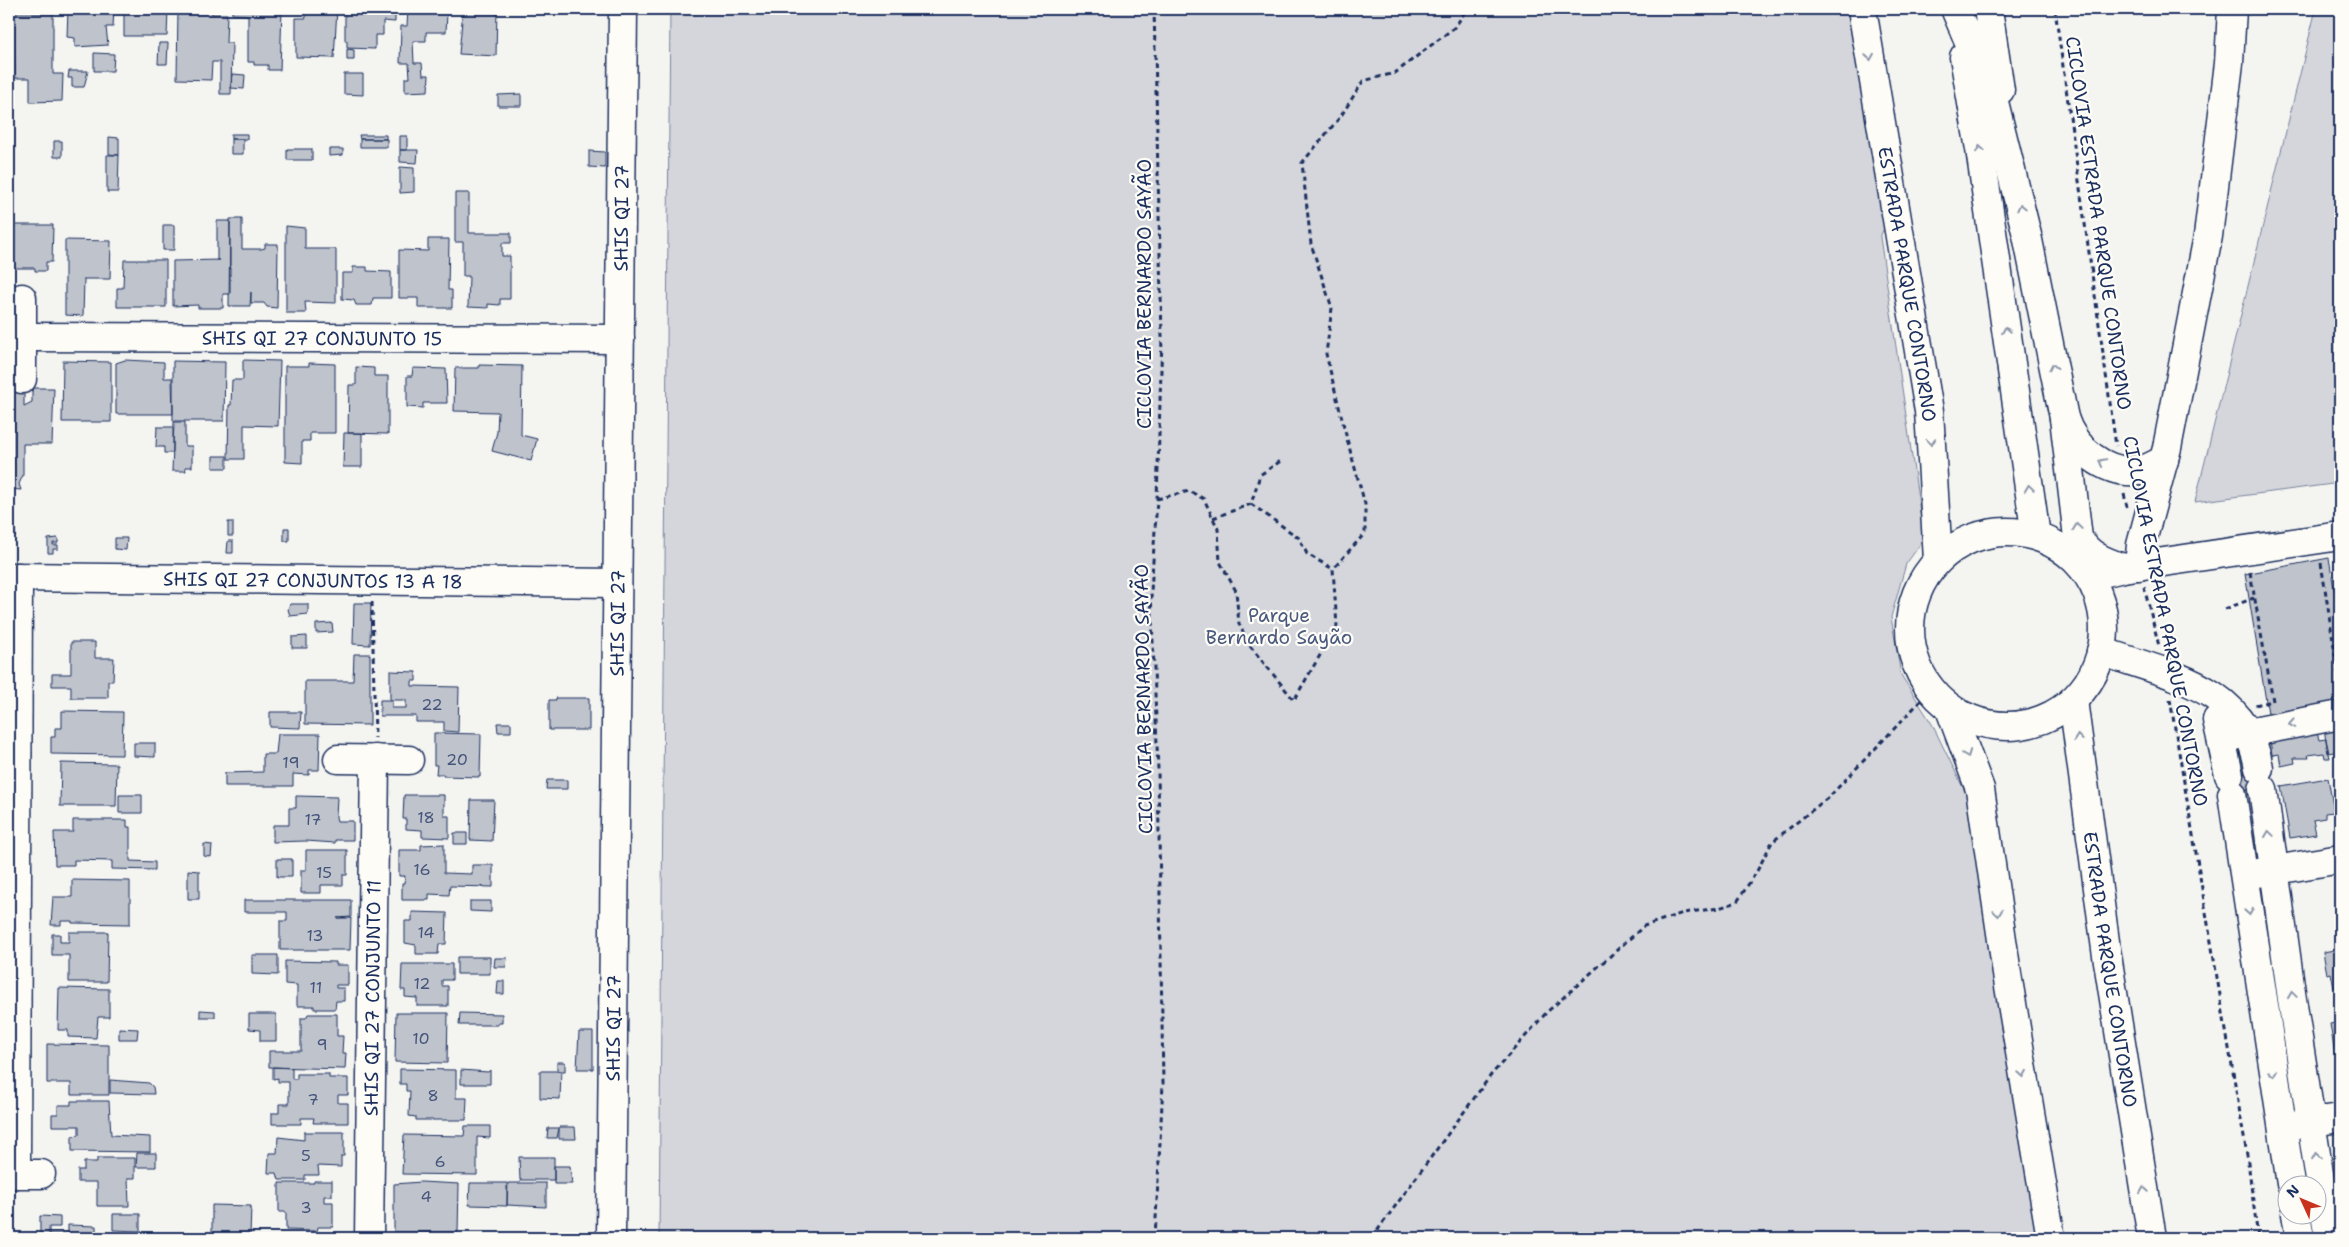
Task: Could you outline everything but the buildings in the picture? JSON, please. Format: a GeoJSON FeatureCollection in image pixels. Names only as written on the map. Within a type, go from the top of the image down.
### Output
{"type":"FeatureCollection","features":[{"type":"Feature","properties":{"kind":"street","name":"SHIS QI 27"},"geometry":{"type":"LineString","coordinates":[[611,1238],[623,9]]}},
{"type":"Feature","properties":{"kind":"street","name":"ESTRADA PARQUE CONTORNO"},"geometry":{"type":"LineString","coordinates":[[1862,9],[1929,411],[1938,560]]}},
{"type":"Feature","properties":{"kind":"street"},"geometry":{"type":"LineString","coordinates":[[1988,9],[2012,171]]}},
{"type":"Feature","properties":{"kind":"street"},"geometry":{"type":"LineString","coordinates":[[2131,567],[2143,537],[2164,460],[2208,236],[2229,63],[2232,9]]}},
{"type":"Feature","properties":{"kind":"street"},"geometry":{"type":"LineString","coordinates":[[1956,10],[1980,149],[2036,536]]}},
{"type":"Feature","properties":{"kind":"street"},"geometry":{"type":"LineString","coordinates":[[1956,10],[1993,98],[2012,171],[2064,418],[2078,538],[2084,548],[2098,559],[2131,567]]}},
{"type":"Feature","properties":{"kind":"street"},"geometry":{"type":"LineString","coordinates":[[22,298],[22,380]]}},
{"type":"Feature","properties":{"kind":"street","name":"SHIS QI 27 CONJUNTO 15"},"geometry":{"type":"LineString","coordinates":[[22,337],[620,340]]}},
{"type":"Feature","properties":{"kind":"street"},"geometry":{"type":"LineString","coordinates":[[2064,418],[2072,436],[2082,450],[2101,463],[2120,470],[2140,471],[2164,460]]}},
{"type":"Feature","properties":{"kind":"street"},"geometry":{"type":"LineString","coordinates":[[2001,532],[2036,536],[2060,548],[2081,566],[2089,576],[2098,594],[2103,612],[2104,632],[2101,651],[2095,669],[2073,700],[2058,712],[2043,719],[2010,726],[1977,722],[1950,709],[1931,690],[1920,673],[1912,654],[1909,634],[1916,594],[1938,560],[1967,540],[2001,532]]}},
{"type":"Feature","properties":{"kind":"street"},"geometry":{"type":"LineString","coordinates":[[2089,576],[2131,567],[2340,536]]}},
{"type":"Feature","properties":{"kind":"street"},"geometry":{"type":"LineString","coordinates":[[13,577],[22,1174]]}},
{"type":"Feature","properties":{"kind":"street","name":"SHIS QI 27 CONJUNTOS 13 A 18"},"geometry":{"type":"LineString","coordinates":[[13,577],[616,583]]}},
{"type":"Feature","properties":{"kind":"street"},"geometry":{"type":"LineString","coordinates":[[2101,651],[2166,672],[2210,692],[2236,715],[2249,719],[2340,715]]}},
{"type":"Feature","properties":{"kind":"street"},"geometry":{"type":"LineString","coordinates":[[2210,692],[2222,738],[2230,785],[2289,1174]]}},
{"type":"Feature","properties":{"kind":"street","name":"ESTRADA PARQUE CONTORNO"},"geometry":{"type":"LineString","coordinates":[[2073,700],[2106,949],[2152,1238]]}},
{"type":"Feature","properties":{"kind":"street"},"geometry":{"type":"LineString","coordinates":[[1950,709],[1980,789],[2006,974],[2050,1238]]}},
{"type":"Feature","properties":{"kind":"street"},"geometry":{"type":"LineString","coordinates":[[2222,738],[2249,719]]}},
{"type":"Feature","properties":{"kind":"street"},"geometry":{"type":"LineString","coordinates":[[2249,719],[2261,778],[2329,1238]]}},
{"type":"Feature","properties":{"kind":"street"},"geometry":{"type":"LineString","coordinates":[[338,759],[409,760]]}},
{"type":"Feature","properties":{"kind":"street","name":"SHIS QI 27 CONJUNTO 11"},"geometry":{"type":"LineString","coordinates":[[369,1238],[376,759]]}},
{"type":"Feature","properties":{"kind":"street"},"geometry":{"type":"LineString","coordinates":[[2243,876],[2340,859]]}},
{"type":"Feature","properties":{"kind":"street"},"geometry":{"type":"LineString","coordinates":[[2281,1127],[2340,1118]]}},
{"type":"Feature","properties":{"kind":"street"},"geometry":{"type":"LineString","coordinates":[[2298,1224],[2300,1238]]}},
{"type":"Feature","properties":{"kind":"path","name":"CICLOVIA BERNARDO SAYÃO"},"geometry":{"type":"LineString","coordinates":[[1154,9],[1162,337],[1157,499],[1151,592],[1158,770],[1163,1084],[1155,1238]]}},
{"type":"Feature","properties":{"kind":"path"},"geometry":{"type":"LineString","coordinates":[[1157,499],[1189,491],[1204,499],[1218,529],[1220,562],[1236,592],[1239,624],[1250,646],[1294,700],[1337,626],[1333,569],[1364,533],[1365,504],[1326,354],[1332,308],[1311,244],[1302,163],[1341,116],[1363,81],[1395,73],[1456,27],[1467,9]]}},
{"type":"Feature","properties":{"kind":"path","name":"CICLOVIA ESTRADA PARQUE CONTORNO"},"geometry":{"type":"LineString","coordinates":[[2055,9],[2120,470],[2127,508]]}},
{"type":"Feature","properties":{"kind":"path"},"geometry":{"type":"LineString","coordinates":[[1251,504],[1260,475],[1282,460]]}},
{"type":"Feature","properties":{"kind":"path"},"geometry":{"type":"LineString","coordinates":[[1213,518],[1251,504]]}},
{"type":"Feature","properties":{"kind":"path"},"geometry":{"type":"LineString","coordinates":[[1251,504],[1299,538],[1307,554],[1333,569]]}},
{"type":"Feature","properties":{"kind":"path"},"geometry":{"type":"LineString","coordinates":[[2313,564],[2322,563],[2340,685]]}},
{"type":"Feature","properties":{"kind":"path","name":"CICLOVIA ESTRADA PARQUE CONTORNO"},"geometry":{"type":"LineString","coordinates":[[2131,567],[2166,672],[2247,1156],[2258,1238]]}},
{"type":"Feature","properties":{"kind":"path"},"geometry":{"type":"LineString","coordinates":[[2249,568],[2272,701],[2249,719]]}},
{"type":"Feature","properties":{"kind":"path"},"geometry":{"type":"LineString","coordinates":[[2250,574],[2259,572]]}},
{"type":"Feature","properties":{"kind":"path"},"geometry":{"type":"LineString","coordinates":[[372,592],[376,759]]}},
{"type":"Feature","properties":{"kind":"path"},"geometry":{"type":"LineString","coordinates":[[2224,609],[2254,598]]}},
{"type":"Feature","properties":{"kind":"path"},"geometry":{"type":"LineString","coordinates":[[1372,1238],[1491,1075],[1547,1012],[1644,926],[1683,913],[1719,908],[1737,902],[1757,871],[1772,842],[1830,796],[1931,690]]}},
{"type":"Feature","properties":{"kind":"green space","name":"Parque Bernardo Sayão"},"geometry":{"type":"Polygon","coordinates":[[[670,9],[1862,9],[1895,204],[1880,237],[1924,539],[1906,564],[1891,617],[1901,675],[1932,724],[1972,806],[2037,1238],[659,1238],[670,9]]]}},
{"type":"Feature","properties":{"kind":"green space"},"geometry":{"type":"Polygon","coordinates":[[[2316,9],[2340,9],[2340,483],[2195,502],[2316,9]]]}}]}
